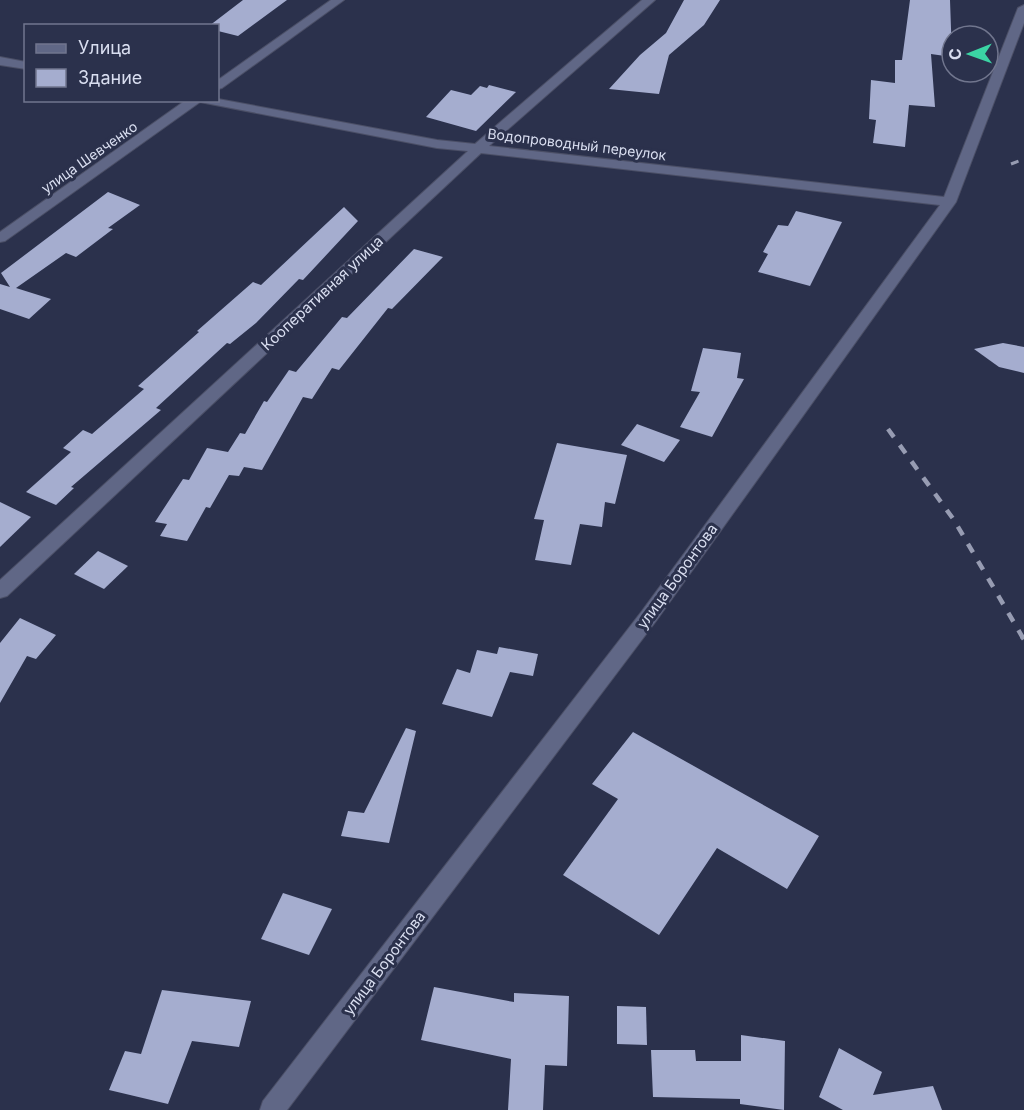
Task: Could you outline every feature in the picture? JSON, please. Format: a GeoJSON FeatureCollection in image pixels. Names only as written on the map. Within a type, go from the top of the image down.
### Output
{"type":"FeatureCollection","features":[{"type":"Feature","properties":{"kind":"street"},"geometry":{"type":"LineString","coordinates":[[219,84],[339,0]]}},
{"type":"Feature","properties":{"kind":"street","name":"Кооперативная улица"},"geometry":{"type":"LineString","coordinates":[[0,591],[479,148],[649,0]]}},
{"type":"Feature","properties":{"kind":"street","name":"улица Боронтова"},"geometry":{"type":"LineString","coordinates":[[272,1110],[649,616],[949,202],[1024,8]]}},
{"type":"Feature","properties":{"kind":"street"},"geometry":{"type":"LineString","coordinates":[[0,61],[24,66]]}},
{"type":"Feature","properties":{"kind":"street","name":"улица Шевченко"},"geometry":{"type":"LineString","coordinates":[[0,238],[192,102]]}},
{"type":"Feature","properties":{"kind":"street","name":"Водопроводный переулок"},"geometry":{"type":"LineString","coordinates":[[215,102],[437,144],[949,202]]}},
{"type":"Feature","properties":{"kind":"building"},"geometry":{"type":"Polygon","coordinates":[[[243,0],[287,0],[238,36],[219,31],[219,24],[212,24],[243,0]]]}},
{"type":"Feature","properties":{"kind":"building"},"geometry":{"type":"Polygon","coordinates":[[[684,0],[720,0],[704,25],[669,55],[659,94],[609,89],[640,55],[666,33],[684,0]]]}},
{"type":"Feature","properties":{"kind":"building"},"geometry":{"type":"Polygon","coordinates":[[[910,0],[950,0],[951,24],[940,24],[940,55],[931,54],[935,107],[909,105],[905,147],[873,143],[876,120],[869,119],[871,80],[895,83],[895,60],[902,60],[910,0]]]}},
{"type":"Feature","properties":{"kind":"building"},"geometry":{"type":"Polygon","coordinates":[[[489,85],[516,92],[476,131],[426,117],[451,90],[471,95],[480,86],[487,88],[489,85]]]}},
{"type":"Feature","properties":{"kind":"building"},"geometry":{"type":"Polygon","coordinates":[[[108,192],[140,205],[108,228],[113,229],[76,257],[66,253],[16,288],[51,299],[29,319],[0,309],[0,284],[10,287],[1,273],[108,192]]]}},
{"type":"Feature","properties":{"kind":"building"},"geometry":{"type":"Polygon","coordinates":[[[344,207],[358,221],[303,280],[299,279],[256,323],[230,344],[227,343],[156,408],[161,410],[71,487],[74,488],[56,505],[26,492],[71,452],[63,448],[83,430],[92,434],[144,389],[138,386],[199,332],[197,331],[253,282],[261,285],[344,207]]]}},
{"type":"Feature","properties":{"kind":"building"},"geometry":{"type":"Polygon","coordinates":[[[796,211],[842,222],[810,286],[758,272],[768,254],[763,252],[778,225],[788,226],[796,211]]]}},
{"type":"Feature","properties":{"kind":"building"},"geometry":{"type":"Polygon","coordinates":[[[414,249],[443,257],[392,309],[388,308],[339,370],[332,368],[312,399],[303,397],[262,470],[244,467],[239,476],[229,475],[210,508],[206,507],[187,541],[160,536],[167,524],[155,522],[183,479],[189,480],[207,448],[228,452],[240,433],[245,434],[264,401],[267,402],[289,370],[296,372],[342,317],[347,318],[414,249]]]}},
{"type":"Feature","properties":{"kind":"building"},"geometry":{"type":"Polygon","coordinates":[[[1003,343],[1024,347],[1024,373],[999,367],[974,349],[1003,343]]]}},
{"type":"Feature","properties":{"kind":"building"},"geometry":{"type":"Polygon","coordinates":[[[703,348],[741,353],[737,378],[744,379],[712,437],[680,427],[700,392],[691,391],[703,348]]]}},
{"type":"Feature","properties":{"kind":"building"},"geometry":{"type":"Polygon","coordinates":[[[637,424],[680,440],[664,462],[621,445],[637,424]]]}},
{"type":"Feature","properties":{"kind":"building"},"geometry":{"type":"Polygon","coordinates":[[[557,443],[627,455],[615,504],[605,502],[602,527],[580,524],[571,565],[535,560],[544,520],[534,519],[557,443]]]}},
{"type":"Feature","properties":{"kind":"building"},"geometry":{"type":"Polygon","coordinates":[[[0,502],[31,517],[0,547],[0,502]]]}},
{"type":"Feature","properties":{"kind":"building"},"geometry":{"type":"Polygon","coordinates":[[[98,551],[128,566],[104,589],[74,574],[98,551]]]}},
{"type":"Feature","properties":{"kind":"building"},"geometry":{"type":"Polygon","coordinates":[[[20,618],[56,635],[36,659],[27,656],[0,703],[0,643],[20,618]]]}},
{"type":"Feature","properties":{"kind":"building"},"geometry":{"type":"Polygon","coordinates":[[[499,647],[538,654],[533,676],[510,672],[492,717],[442,704],[457,669],[470,673],[477,650],[497,654],[499,647]]]}},
{"type":"Feature","properties":{"kind":"building"},"geometry":{"type":"Polygon","coordinates":[[[406,728],[416,731],[389,843],[341,836],[348,811],[364,813],[406,728]]]}},
{"type":"Feature","properties":{"kind":"building"},"geometry":{"type":"Polygon","coordinates":[[[633,732],[819,836],[787,889],[717,848],[659,935],[563,875],[618,799],[592,784],[633,732]]]}},
{"type":"Feature","properties":{"kind":"building"},"geometry":{"type":"Polygon","coordinates":[[[283,893],[332,909],[309,955],[261,939],[283,893]]]}},
{"type":"Feature","properties":{"kind":"building"},"geometry":{"type":"Polygon","coordinates":[[[434,987],[514,1002],[514,993],[569,996],[567,1066],[545,1065],[543,1110],[508,1110],[511,1059],[421,1040],[434,987]]]}},
{"type":"Feature","properties":{"kind":"building"},"geometry":{"type":"Polygon","coordinates":[[[162,990],[251,1001],[239,1047],[192,1041],[168,1104],[109,1090],[125,1051],[141,1054],[162,990]]]}},
{"type":"Feature","properties":{"kind":"building"},"geometry":{"type":"Polygon","coordinates":[[[617,1006],[646,1007],[647,1045],[617,1044],[617,1006]]]}},
{"type":"Feature","properties":{"kind":"building"},"geometry":{"type":"Polygon","coordinates":[[[741,1035],[785,1041],[784,1110],[740,1104],[740,1099],[653,1097],[651,1050],[695,1050],[696,1061],[741,1061],[741,1035]]]}},
{"type":"Feature","properties":{"kind":"building"},"geometry":{"type":"Polygon","coordinates":[[[839,1048],[882,1072],[873,1095],[933,1086],[942,1110],[843,1110],[819,1097],[839,1048]]]}},
{"type":"Feature","properties":{"kind":"railway"},"geometry":{"type":"LineString","coordinates":[[1011,164],[1024,159]]}},
{"type":"Feature","properties":{"kind":"railway"},"geometry":{"type":"LineString","coordinates":[[888,429],[954,520],[1023,638]]}}]}
